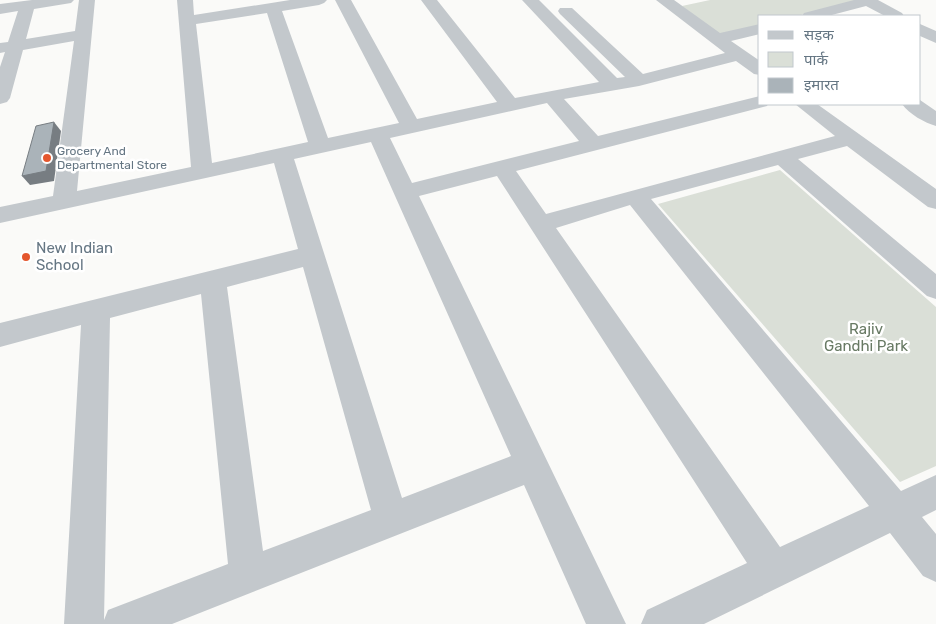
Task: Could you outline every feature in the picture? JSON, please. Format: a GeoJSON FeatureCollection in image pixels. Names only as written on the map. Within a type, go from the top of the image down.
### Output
{"type":"FeatureCollection","features":[{"type":"Feature","properties":{"kind":"street"},"geometry":{"type":"LineString","coordinates":[[0,10],[66,0]]}},
{"type":"Feature","properties":{"kind":"street"},"geometry":{"type":"LineString","coordinates":[[64,202],[87,0]]}},
{"type":"Feature","properties":{"kind":"street"},"geometry":{"type":"LineString","coordinates":[[185,0],[202,172]]}},
{"type":"Feature","properties":{"kind":"street"},"geometry":{"type":"LineString","coordinates":[[187,21],[319,0]]}},
{"type":"Feature","properties":{"kind":"street"},"geometry":{"type":"LineString","coordinates":[[343,0],[411,127]]}},
{"type":"Feature","properties":{"kind":"street"},"geometry":{"type":"LineString","coordinates":[[429,0],[510,105]]}},
{"type":"Feature","properties":{"kind":"street"},"geometry":{"type":"LineString","coordinates":[[530,0],[613,85]]}},
{"type":"Feature","properties":{"kind":"street"},"geometry":{"type":"LineString","coordinates":[[554,0],[639,80]]}},
{"type":"Feature","properties":{"kind":"street"},"geometry":{"type":"LineString","coordinates":[[667,2],[687,0]]}},
{"type":"Feature","properties":{"kind":"street"},"geometry":{"type":"LineString","coordinates":[[814,15],[867,1],[894,15]]}},
{"type":"Feature","properties":{"kind":"street"},"geometry":{"type":"LineString","coordinates":[[667,2],[758,69]]}},
{"type":"Feature","properties":{"kind":"street"},"geometry":{"type":"LineString","coordinates":[[0,98],[7,47],[27,6]]}},
{"type":"Feature","properties":{"kind":"street"},"geometry":{"type":"LineString","coordinates":[[273,7],[320,146]]}},
{"type":"Feature","properties":{"kind":"street"},"geometry":{"type":"LineString","coordinates":[[718,39],[758,29]]}},
{"type":"Feature","properties":{"kind":"street"},"geometry":{"type":"LineString","coordinates":[[921,30],[936,39]]}},
{"type":"Feature","properties":{"kind":"street"},"geometry":{"type":"LineString","coordinates":[[7,47],[82,35]]}},
{"type":"Feature","properties":{"kind":"street"},"geometry":{"type":"LineString","coordinates":[[921,45],[936,39]]}},
{"type":"Feature","properties":{"kind":"street"},"geometry":{"type":"LineString","coordinates":[[0,215],[551,96],[639,80],[739,55]]}},
{"type":"Feature","properties":{"kind":"street"},"geometry":{"type":"LineString","coordinates":[[551,96],[593,144]]}},
{"type":"Feature","properties":{"kind":"street"},"geometry":{"type":"LineString","coordinates":[[405,192],[758,103]]}},
{"type":"Feature","properties":{"kind":"street"},"geometry":{"type":"LineString","coordinates":[[806,105],[936,201]]}},
{"type":"Feature","properties":{"kind":"street"},"geometry":{"type":"LineString","coordinates":[[914,105],[935,117]]}},
{"type":"Feature","properties":{"kind":"street"},"geometry":{"type":"LineString","coordinates":[[378,134],[606,624]]}},
{"type":"Feature","properties":{"kind":"street"},"geometry":{"type":"LineString","coordinates":[[540,224],[635,196],[851,138]]}},
{"type":"Feature","properties":{"kind":"street"},"geometry":{"type":"LineString","coordinates":[[282,154],[391,519]]}},
{"type":"Feature","properties":{"kind":"street"},"geometry":{"type":"LineString","coordinates":[[782,157],[936,288]]}},
{"type":"Feature","properties":{"kind":"street"},"geometry":{"type":"LineString","coordinates":[[502,167],[774,570]]}},
{"type":"Feature","properties":{"kind":"street"},"geometry":{"type":"LineString","coordinates":[[635,196],[936,563]]}},
{"type":"Feature","properties":{"kind":"street"},"geometry":{"type":"LineString","coordinates":[[0,335],[312,254]]}},
{"type":"Feature","properties":{"kind":"street"},"geometry":{"type":"LineString","coordinates":[[213,280],[248,575]]}},
{"type":"Feature","properties":{"kind":"street"},"geometry":{"type":"LineString","coordinates":[[84,624],[96,310]]}},
{"type":"Feature","properties":{"kind":"street"},"geometry":{"type":"LineString","coordinates":[[122,624],[532,465]]}},
{"type":"Feature","properties":{"kind":"street"},"geometry":{"type":"LineString","coordinates":[[661,624],[936,492]]}},
{"type":"Feature","properties":{"kind":"green space"},"geometry":{"type":"Polygon","coordinates":[[[710,0],[860,1],[801,15],[758,15],[758,25],[719,35],[682,6],[710,0]]]}},
{"type":"Feature","properties":{"kind":"green space","name":"Rajiv Gandhi Park"},"geometry":{"type":"Polygon","coordinates":[[[780,170],[936,307],[936,466],[900,482],[658,204],[780,170]]]}},
{"type":"Feature","properties":{"kind":"building"},"geometry":{"type":"Polygon","coordinates":[[[54,122],[46,171],[22,176],[36,126],[54,122]]]}},
{"type":"Feature","properties":{"kind":"place","name":"Grocery And Departmental Store"},"geometry":{"type":"Point","coordinates":[47,158]}},
{"type":"Feature","properties":{"kind":"place","name":"New Indian School"},"geometry":{"type":"Point","coordinates":[26,257]}}]}
